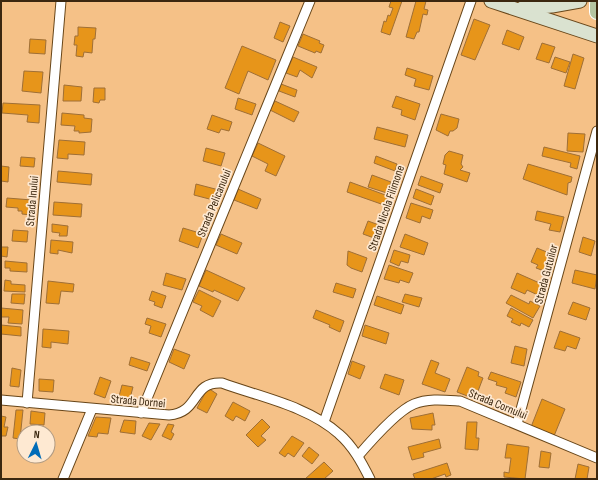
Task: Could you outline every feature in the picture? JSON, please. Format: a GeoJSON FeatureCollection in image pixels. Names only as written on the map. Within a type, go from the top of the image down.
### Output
{"type":"FeatureCollection","features":[{"type":"Feature","properties":{"kind":"main road"},"geometry":{"type":"LineString","coordinates":[[491,1],[597,36]]}},
{"type":"Feature","properties":{"kind":"main road"},"geometry":{"type":"LineString","coordinates":[[514,9],[552,6],[580,1]]}},
{"type":"Feature","properties":{"kind":"main road"},"geometry":{"type":"LineString","coordinates":[[597,4],[597,12]]}},
{"type":"Feature","properties":{"kind":"street","name":"Strada Inului"},"geometry":{"type":"LineString","coordinates":[[27,403],[61,1]]}},
{"type":"Feature","properties":{"kind":"street","name":"Strada Pelicanului"},"geometry":{"type":"LineString","coordinates":[[141,413],[310,1]]}},
{"type":"Feature","properties":{"kind":"street","name":"Strada Nicola Filimone"},"geometry":{"type":"LineString","coordinates":[[324,422],[470,1]]}},
{"type":"Feature","properties":{"kind":"street","name":"Strada Gutuilor"},"geometry":{"type":"LineString","coordinates":[[517,424],[597,131]]}},
{"type":"Feature","properties":{"kind":"street","name":"Strada Dornei"},"geometry":{"type":"LineString","coordinates":[[1,400],[92,409],[178,415],[185,411],[201,389],[210,382],[222,383],[303,411],[324,422]]}},
{"type":"Feature","properties":{"kind":"street","name":"Strada Cornului"},"geometry":{"type":"LineString","coordinates":[[358,456],[398,415],[414,404],[438,399],[460,401],[597,458]]}},
{"type":"Feature","properties":{"kind":"street"},"geometry":{"type":"LineString","coordinates":[[62,479],[92,409]]}},
{"type":"Feature","properties":{"kind":"street"},"geometry":{"type":"LineString","coordinates":[[324,422],[340,434],[358,456],[370,479]]}},
{"type":"Feature","properties":{"kind":"building"},"geometry":{"type":"Polygon","coordinates":[[[391,1],[402,1],[390,35],[381,32],[384,21],[386,22],[388,15],[390,16],[393,8],[389,7],[391,1]]]}},
{"type":"Feature","properties":{"kind":"building"},"geometry":{"type":"Polygon","coordinates":[[[416,1],[426,1],[424,9],[428,10],[427,15],[423,14],[419,32],[417,32],[414,39],[406,37],[416,1]]]}},
{"type":"Feature","properties":{"kind":"building"},"geometry":{"type":"Polygon","coordinates":[[[474,19],[490,25],[475,60],[461,55],[474,19]]]}},
{"type":"Feature","properties":{"kind":"building"},"geometry":{"type":"Polygon","coordinates":[[[280,22],[290,26],[283,42],[274,38],[280,22]]]}},
{"type":"Feature","properties":{"kind":"building"},"geometry":{"type":"Polygon","coordinates":[[[78,27],[96,28],[95,39],[93,39],[92,53],[84,52],[83,57],[76,56],[77,45],[74,45],[75,36],[78,36],[78,27]]]}},
{"type":"Feature","properties":{"kind":"building"},"geometry":{"type":"Polygon","coordinates":[[[507,30],[524,37],[519,50],[502,44],[507,30]]]}},
{"type":"Feature","properties":{"kind":"building"},"geometry":{"type":"Polygon","coordinates":[[[303,34],[320,41],[319,43],[324,45],[321,53],[316,51],[315,53],[298,46],[303,34]]]}},
{"type":"Feature","properties":{"kind":"building"},"geometry":{"type":"Polygon","coordinates":[[[30,39],[46,40],[45,54],[29,53],[30,39]]]}},
{"type":"Feature","properties":{"kind":"building"},"geometry":{"type":"Polygon","coordinates":[[[542,43],[555,47],[549,63],[536,59],[542,43]]]}},
{"type":"Feature","properties":{"kind":"building"},"geometry":{"type":"Polygon","coordinates":[[[242,46],[276,60],[268,80],[248,71],[239,94],[225,88],[242,46]]]}},
{"type":"Feature","properties":{"kind":"building"},"geometry":{"type":"Polygon","coordinates":[[[573,54],[584,58],[575,89],[564,86],[573,54]]]}},
{"type":"Feature","properties":{"kind":"building"},"geometry":{"type":"Polygon","coordinates":[[[293,57],[317,67],[312,78],[300,70],[297,77],[286,73],[293,57]]]}},
{"type":"Feature","properties":{"kind":"building"},"geometry":{"type":"Polygon","coordinates":[[[555,57],[570,62],[566,73],[551,68],[555,57]]]}},
{"type":"Feature","properties":{"kind":"building"},"geometry":{"type":"Polygon","coordinates":[[[407,68],[433,76],[429,90],[414,86],[416,79],[405,75],[407,68]]]}},
{"type":"Feature","properties":{"kind":"building"},"geometry":{"type":"Polygon","coordinates":[[[24,71],[43,72],[41,93],[22,91],[24,71]]]}},
{"type":"Feature","properties":{"kind":"building"},"geometry":{"type":"Polygon","coordinates":[[[281,84],[297,90],[295,97],[279,91],[281,84]]]}},
{"type":"Feature","properties":{"kind":"building"},"geometry":{"type":"Polygon","coordinates":[[[64,85],[82,87],[81,101],[63,101],[64,85]]]}},
{"type":"Feature","properties":{"kind":"building"},"geometry":{"type":"Polygon","coordinates":[[[94,88],[105,88],[105,100],[100,100],[99,103],[93,102],[94,88]]]}},
{"type":"Feature","properties":{"kind":"building"},"geometry":{"type":"Polygon","coordinates":[[[396,96],[420,104],[415,120],[401,115],[402,110],[392,107],[396,96]]]}},
{"type":"Feature","properties":{"kind":"building"},"geometry":{"type":"Polygon","coordinates":[[[238,98],[256,104],[252,115],[235,109],[238,98]]]}},
{"type":"Feature","properties":{"kind":"building"},"geometry":{"type":"Polygon","coordinates":[[[275,101],[299,112],[294,122],[270,110],[275,101]]]}},
{"type":"Feature","properties":{"kind":"building"},"geometry":{"type":"Polygon","coordinates":[[[3,103],[40,105],[39,123],[27,122],[28,115],[2,113],[3,103]]]}},
{"type":"Feature","properties":{"kind":"building"},"geometry":{"type":"Polygon","coordinates":[[[62,113],[84,115],[84,118],[92,119],[91,132],[79,133],[79,131],[74,131],[75,126],[61,125],[62,113]]]}},
{"type":"Feature","properties":{"kind":"building"},"geometry":{"type":"Polygon","coordinates":[[[441,114],[459,119],[457,128],[450,131],[448,136],[436,130],[441,114]]]}},
{"type":"Feature","properties":{"kind":"building"},"geometry":{"type":"Polygon","coordinates":[[[212,115],[232,122],[229,131],[221,129],[219,133],[207,129],[212,115]]]}},
{"type":"Feature","properties":{"kind":"building"},"geometry":{"type":"Polygon","coordinates":[[[377,127],[408,135],[405,147],[374,139],[377,127]]]}},
{"type":"Feature","properties":{"kind":"building"},"geometry":{"type":"Polygon","coordinates":[[[568,133],[585,134],[583,152],[567,151],[568,133]]]}},
{"type":"Feature","properties":{"kind":"building"},"geometry":{"type":"Polygon","coordinates":[[[59,140],[85,142],[84,155],[68,154],[68,159],[57,158],[59,140]]]}},
{"type":"Feature","properties":{"kind":"building"},"geometry":{"type":"Polygon","coordinates":[[[258,143],[285,156],[276,176],[265,171],[268,164],[252,156],[258,143]]]}},
{"type":"Feature","properties":{"kind":"building"},"geometry":{"type":"Polygon","coordinates":[[[544,147],[580,156],[577,169],[570,167],[571,163],[542,156],[544,147]]]}},
{"type":"Feature","properties":{"kind":"building"},"geometry":{"type":"Polygon","coordinates":[[[206,148],[225,153],[221,166],[203,161],[206,148]]]}},
{"type":"Feature","properties":{"kind":"building"},"geometry":{"type":"Polygon","coordinates":[[[449,151],[463,155],[461,164],[463,167],[460,170],[470,173],[467,182],[444,174],[446,165],[443,164],[445,155],[449,151]]]}},
{"type":"Feature","properties":{"kind":"building"},"geometry":{"type":"Polygon","coordinates":[[[376,156],[397,164],[395,171],[374,163],[376,156]]]}},
{"type":"Feature","properties":{"kind":"building"},"geometry":{"type":"Polygon","coordinates":[[[21,157],[35,158],[34,167],[20,166],[21,157]]]}},
{"type":"Feature","properties":{"kind":"building"},"geometry":{"type":"Polygon","coordinates":[[[528,164],[572,177],[571,182],[568,183],[567,195],[523,179],[528,164]]]}},
{"type":"Feature","properties":{"kind":"building"},"geometry":{"type":"Polygon","coordinates":[[[1,166],[9,167],[8,182],[1,181],[1,166]]]}},
{"type":"Feature","properties":{"kind":"building"},"geometry":{"type":"Polygon","coordinates":[[[58,171],[92,174],[91,185],[57,182],[58,171]]]}},
{"type":"Feature","properties":{"kind":"building"},"geometry":{"type":"Polygon","coordinates":[[[372,175],[391,182],[387,193],[368,187],[372,175]]]}},
{"type":"Feature","properties":{"kind":"building"},"geometry":{"type":"Polygon","coordinates":[[[421,176],[443,184],[440,193],[418,185],[421,176]]]}},
{"type":"Feature","properties":{"kind":"building"},"geometry":{"type":"Polygon","coordinates":[[[350,182],[388,196],[384,205],[347,192],[350,182]]]}},
{"type":"Feature","properties":{"kind":"building"},"geometry":{"type":"Polygon","coordinates":[[[196,184],[219,190],[217,201],[194,195],[196,184]]]}},
{"type":"Feature","properties":{"kind":"building"},"geometry":{"type":"Polygon","coordinates":[[[238,189],[261,199],[257,209],[234,200],[238,189]]]}},
{"type":"Feature","properties":{"kind":"building"},"geometry":{"type":"Polygon","coordinates":[[[416,189],[434,196],[431,205],[413,198],[416,189]]]}},
{"type":"Feature","properties":{"kind":"building"},"geometry":{"type":"Polygon","coordinates":[[[7,198],[32,200],[31,215],[22,214],[22,211],[18,211],[18,208],[6,207],[7,198]]]}},
{"type":"Feature","properties":{"kind":"building"},"geometry":{"type":"Polygon","coordinates":[[[54,202],[82,204],[81,217],[53,215],[54,202]]]}},
{"type":"Feature","properties":{"kind":"building"},"geometry":{"type":"Polygon","coordinates":[[[411,203],[433,210],[430,219],[422,216],[420,223],[406,218],[411,203]]]}},
{"type":"Feature","properties":{"kind":"building"},"geometry":{"type":"Polygon","coordinates":[[[537,211],[564,217],[560,232],[549,230],[551,224],[535,220],[537,211]]]}},
{"type":"Feature","properties":{"kind":"building"},"geometry":{"type":"Polygon","coordinates":[[[368,221],[379,225],[374,238],[363,234],[368,221]]]}},
{"type":"Feature","properties":{"kind":"building"},"geometry":{"type":"Polygon","coordinates":[[[52,224],[68,226],[67,236],[59,236],[60,233],[52,232],[52,224]]]}},
{"type":"Feature","properties":{"kind":"building"},"geometry":{"type":"Polygon","coordinates":[[[183,228],[203,234],[198,248],[179,241],[183,228]]]}},
{"type":"Feature","properties":{"kind":"building"},"geometry":{"type":"Polygon","coordinates":[[[13,230],[28,231],[27,242],[12,241],[13,230]]]}},
{"type":"Feature","properties":{"kind":"building"},"geometry":{"type":"Polygon","coordinates":[[[221,234],[242,243],[237,254],[216,245],[221,234]]]}},
{"type":"Feature","properties":{"kind":"building"},"geometry":{"type":"Polygon","coordinates":[[[405,234],[428,243],[424,255],[400,247],[405,234]]]}},
{"type":"Feature","properties":{"kind":"building"},"geometry":{"type":"Polygon","coordinates":[[[583,237],[595,241],[591,256],[579,252],[583,237]]]}},
{"type":"Feature","properties":{"kind":"building"},"geometry":{"type":"Polygon","coordinates":[[[51,240],[73,242],[72,253],[58,250],[58,254],[50,253],[51,240]]]}},
{"type":"Feature","properties":{"kind":"building"},"geometry":{"type":"Polygon","coordinates":[[[1,247],[8,247],[7,257],[1,256],[1,247]]]}},
{"type":"Feature","properties":{"kind":"building"},"geometry":{"type":"Polygon","coordinates":[[[537,248],[554,255],[547,272],[536,268],[538,265],[531,262],[537,248]]]}},
{"type":"Feature","properties":{"kind":"building"},"geometry":{"type":"Polygon","coordinates":[[[394,250],[410,255],[408,263],[401,261],[399,266],[390,262],[394,250]]]}},
{"type":"Feature","properties":{"kind":"building"},"geometry":{"type":"Polygon","coordinates":[[[348,251],[367,258],[362,272],[347,265],[348,251]]]}},
{"type":"Feature","properties":{"kind":"building"},"geometry":{"type":"Polygon","coordinates":[[[5,261],[27,263],[27,272],[10,271],[10,268],[5,268],[5,261]]]}},
{"type":"Feature","properties":{"kind":"building"},"geometry":{"type":"Polygon","coordinates":[[[389,265],[413,273],[409,283],[400,280],[399,283],[384,279],[389,265]]]}},
{"type":"Feature","properties":{"kind":"building"},"geometry":{"type":"Polygon","coordinates":[[[206,270],[245,288],[238,301],[214,290],[213,292],[199,286],[206,270]]]}},
{"type":"Feature","properties":{"kind":"building"},"geometry":{"type":"Polygon","coordinates":[[[575,270],[597,275],[595,289],[572,283],[575,270]]]}},
{"type":"Feature","properties":{"kind":"building"},"geometry":{"type":"Polygon","coordinates":[[[166,273],[186,279],[182,290],[163,285],[166,273]]]}},
{"type":"Feature","properties":{"kind":"building"},"geometry":{"type":"Polygon","coordinates":[[[517,273],[544,285],[540,296],[527,290],[525,294],[511,288],[517,273]]]}},
{"type":"Feature","properties":{"kind":"building"},"geometry":{"type":"Polygon","coordinates":[[[5,280],[11,281],[11,284],[25,285],[25,292],[4,291],[5,280]]]}},
{"type":"Feature","properties":{"kind":"building"},"geometry":{"type":"Polygon","coordinates":[[[48,281],[74,284],[73,292],[61,291],[59,304],[46,303],[48,281]]]}},
{"type":"Feature","properties":{"kind":"building"},"geometry":{"type":"Polygon","coordinates":[[[336,283],[356,289],[353,298],[333,292],[336,283]]]}},
{"type":"Feature","properties":{"kind":"building"},"geometry":{"type":"Polygon","coordinates":[[[199,290],[221,301],[213,317],[200,310],[202,306],[193,302],[199,290]]]}},
{"type":"Feature","properties":{"kind":"building"},"geometry":{"type":"Polygon","coordinates":[[[152,291],[166,296],[162,308],[154,305],[155,302],[149,300],[152,291]]]}},
{"type":"Feature","properties":{"kind":"building"},"geometry":{"type":"Polygon","coordinates":[[[12,294],[25,294],[24,304],[11,303],[12,294]]]}},
{"type":"Feature","properties":{"kind":"building"},"geometry":{"type":"Polygon","coordinates":[[[405,294],[422,298],[419,307],[402,302],[405,294]]]}},
{"type":"Feature","properties":{"kind":"building"},"geometry":{"type":"Polygon","coordinates":[[[511,295],[529,304],[530,301],[540,306],[533,318],[506,303],[511,295]]]}},
{"type":"Feature","properties":{"kind":"building"},"geometry":{"type":"Polygon","coordinates":[[[377,296],[404,305],[401,314],[374,305],[377,296]]]}},
{"type":"Feature","properties":{"kind":"building"},"geometry":{"type":"Polygon","coordinates":[[[573,302],[590,308],[586,320],[568,314],[573,302]]]}},
{"type":"Feature","properties":{"kind":"building"},"geometry":{"type":"Polygon","coordinates":[[[1,308],[23,310],[22,324],[8,323],[9,317],[1,317],[1,308]]]}},
{"type":"Feature","properties":{"kind":"building"},"geometry":{"type":"Polygon","coordinates":[[[511,308],[533,320],[529,327],[521,323],[520,326],[511,322],[513,319],[507,316],[511,308]]]}},
{"type":"Feature","properties":{"kind":"building"},"geometry":{"type":"Polygon","coordinates":[[[316,310],[344,321],[340,332],[329,327],[330,325],[313,318],[316,310]]]}},
{"type":"Feature","properties":{"kind":"building"},"geometry":{"type":"Polygon","coordinates":[[[147,318],[166,324],[161,337],[149,333],[151,326],[145,324],[147,318]]]}},
{"type":"Feature","properties":{"kind":"building"},"geometry":{"type":"Polygon","coordinates":[[[1,325],[21,327],[21,336],[1,334],[1,325]]]}},
{"type":"Feature","properties":{"kind":"building"},"geometry":{"type":"Polygon","coordinates":[[[365,325],[389,333],[386,344],[362,336],[365,325]]]}},
{"type":"Feature","properties":{"kind":"building"},"geometry":{"type":"Polygon","coordinates":[[[43,329],[69,331],[68,344],[51,342],[51,348],[42,347],[43,329]]]}},
{"type":"Feature","properties":{"kind":"building"},"geometry":{"type":"Polygon","coordinates":[[[560,331],[580,338],[576,349],[567,346],[565,351],[554,348],[560,331]]]}},
{"type":"Feature","properties":{"kind":"building"},"geometry":{"type":"Polygon","coordinates":[[[515,346],[527,349],[524,366],[511,363],[515,346]]]}},
{"type":"Feature","properties":{"kind":"building"},"geometry":{"type":"Polygon","coordinates":[[[174,349],[190,355],[184,369],[169,362],[174,349]]]}},
{"type":"Feature","properties":{"kind":"building"},"geometry":{"type":"Polygon","coordinates":[[[131,357],[150,363],[147,371],[129,365],[131,357]]]}},
{"type":"Feature","properties":{"kind":"building"},"geometry":{"type":"Polygon","coordinates":[[[431,360],[439,363],[435,373],[450,379],[445,392],[422,384],[431,360]]]}},
{"type":"Feature","properties":{"kind":"building"},"geometry":{"type":"Polygon","coordinates":[[[352,361],[365,366],[360,379],[348,374],[352,361]]]}},
{"type":"Feature","properties":{"kind":"building"},"geometry":{"type":"Polygon","coordinates":[[[467,367],[479,372],[478,376],[483,378],[475,399],[457,392],[467,367]]]}},
{"type":"Feature","properties":{"kind":"building"},"geometry":{"type":"Polygon","coordinates":[[[12,368],[21,370],[19,387],[10,386],[12,368]]]}},
{"type":"Feature","properties":{"kind":"building"},"geometry":{"type":"Polygon","coordinates":[[[491,372],[521,382],[516,397],[505,393],[507,388],[496,385],[497,382],[488,379],[491,372]]]}},
{"type":"Feature","properties":{"kind":"building"},"geometry":{"type":"Polygon","coordinates":[[[385,374],[404,380],[399,395],[380,388],[385,374]]]}},
{"type":"Feature","properties":{"kind":"building"},"geometry":{"type":"Polygon","coordinates":[[[100,377],[111,381],[105,398],[94,394],[100,377]]]}},
{"type":"Feature","properties":{"kind":"building"},"geometry":{"type":"Polygon","coordinates":[[[39,379],[54,380],[53,392],[39,391],[39,379]]]}},
{"type":"Feature","properties":{"kind":"building"},"geometry":{"type":"Polygon","coordinates":[[[122,385],[133,387],[129,402],[118,400],[122,385]]]}},
{"type":"Feature","properties":{"kind":"building"},"geometry":{"type":"Polygon","coordinates":[[[208,388],[217,394],[207,413],[197,408],[208,388]]]}},
{"type":"Feature","properties":{"kind":"building"},"geometry":{"type":"Polygon","coordinates":[[[542,399],[565,409],[554,436],[531,427],[542,399]]]}},
{"type":"Feature","properties":{"kind":"building"},"geometry":{"type":"Polygon","coordinates":[[[233,402],[250,411],[245,421],[236,416],[233,421],[225,416],[233,402]]]}},
{"type":"Feature","properties":{"kind":"building"},"geometry":{"type":"Polygon","coordinates":[[[16,410],[23,410],[22,424],[16,424],[16,438],[13,438],[16,410]]]}},
{"type":"Feature","properties":{"kind":"building"},"geometry":{"type":"Polygon","coordinates":[[[31,411],[45,413],[44,424],[30,424],[31,411]]]}},
{"type":"Feature","properties":{"kind":"building"},"geometry":{"type":"Polygon","coordinates":[[[433,413],[435,425],[432,425],[432,430],[412,429],[410,418],[433,413]]]}},
{"type":"Feature","properties":{"kind":"building"},"geometry":{"type":"Polygon","coordinates":[[[1,416],[6,417],[4,427],[8,427],[6,436],[1,436],[1,416]]]}},
{"type":"Feature","properties":{"kind":"building"},"geometry":{"type":"Polygon","coordinates":[[[96,417],[111,418],[108,434],[98,433],[97,437],[88,436],[96,417]]]}},
{"type":"Feature","properties":{"kind":"building"},"geometry":{"type":"Polygon","coordinates":[[[262,419],[270,427],[261,436],[266,440],[258,447],[246,435],[262,419]]]}},
{"type":"Feature","properties":{"kind":"building"},"geometry":{"type":"Polygon","coordinates":[[[124,420],[136,421],[135,434],[120,432],[124,420]]]}},
{"type":"Feature","properties":{"kind":"building"},"geometry":{"type":"Polygon","coordinates":[[[467,422],[477,422],[476,438],[479,438],[478,450],[465,449],[467,422]]]}},
{"type":"Feature","properties":{"kind":"building"},"geometry":{"type":"Polygon","coordinates":[[[149,423],[160,424],[151,440],[142,436],[149,423]]]}},
{"type":"Feature","properties":{"kind":"building"},"geometry":{"type":"Polygon","coordinates":[[[168,424],[174,425],[171,432],[174,434],[171,440],[162,436],[168,424]]]}},
{"type":"Feature","properties":{"kind":"building"},"geometry":{"type":"Polygon","coordinates":[[[292,436],[304,443],[294,457],[288,453],[285,457],[279,453],[292,436]]]}},
{"type":"Feature","properties":{"kind":"building"},"geometry":{"type":"Polygon","coordinates":[[[439,439],[441,448],[423,453],[424,457],[412,460],[408,447],[439,439]]]}},
{"type":"Feature","properties":{"kind":"building"},"geometry":{"type":"Polygon","coordinates":[[[507,444],[529,447],[525,479],[504,477],[504,472],[509,473],[511,458],[505,458],[507,444]]]}},
{"type":"Feature","properties":{"kind":"building"},"geometry":{"type":"Polygon","coordinates":[[[309,447],[319,455],[312,464],[302,456],[309,447]]]}},
{"type":"Feature","properties":{"kind":"building"},"geometry":{"type":"Polygon","coordinates":[[[541,451],[551,453],[549,468],[539,467],[541,451]]]}},
{"type":"Feature","properties":{"kind":"building"},"geometry":{"type":"Polygon","coordinates":[[[324,462],[333,471],[324,479],[305,479],[324,462]]]}},
{"type":"Feature","properties":{"kind":"building"},"geometry":{"type":"Polygon","coordinates":[[[447,463],[451,475],[446,477],[445,474],[431,479],[415,479],[413,474],[447,463]]]}},
{"type":"Feature","properties":{"kind":"building"},"geometry":{"type":"Polygon","coordinates":[[[578,464],[589,467],[587,479],[575,479],[578,464]]]}}]}
